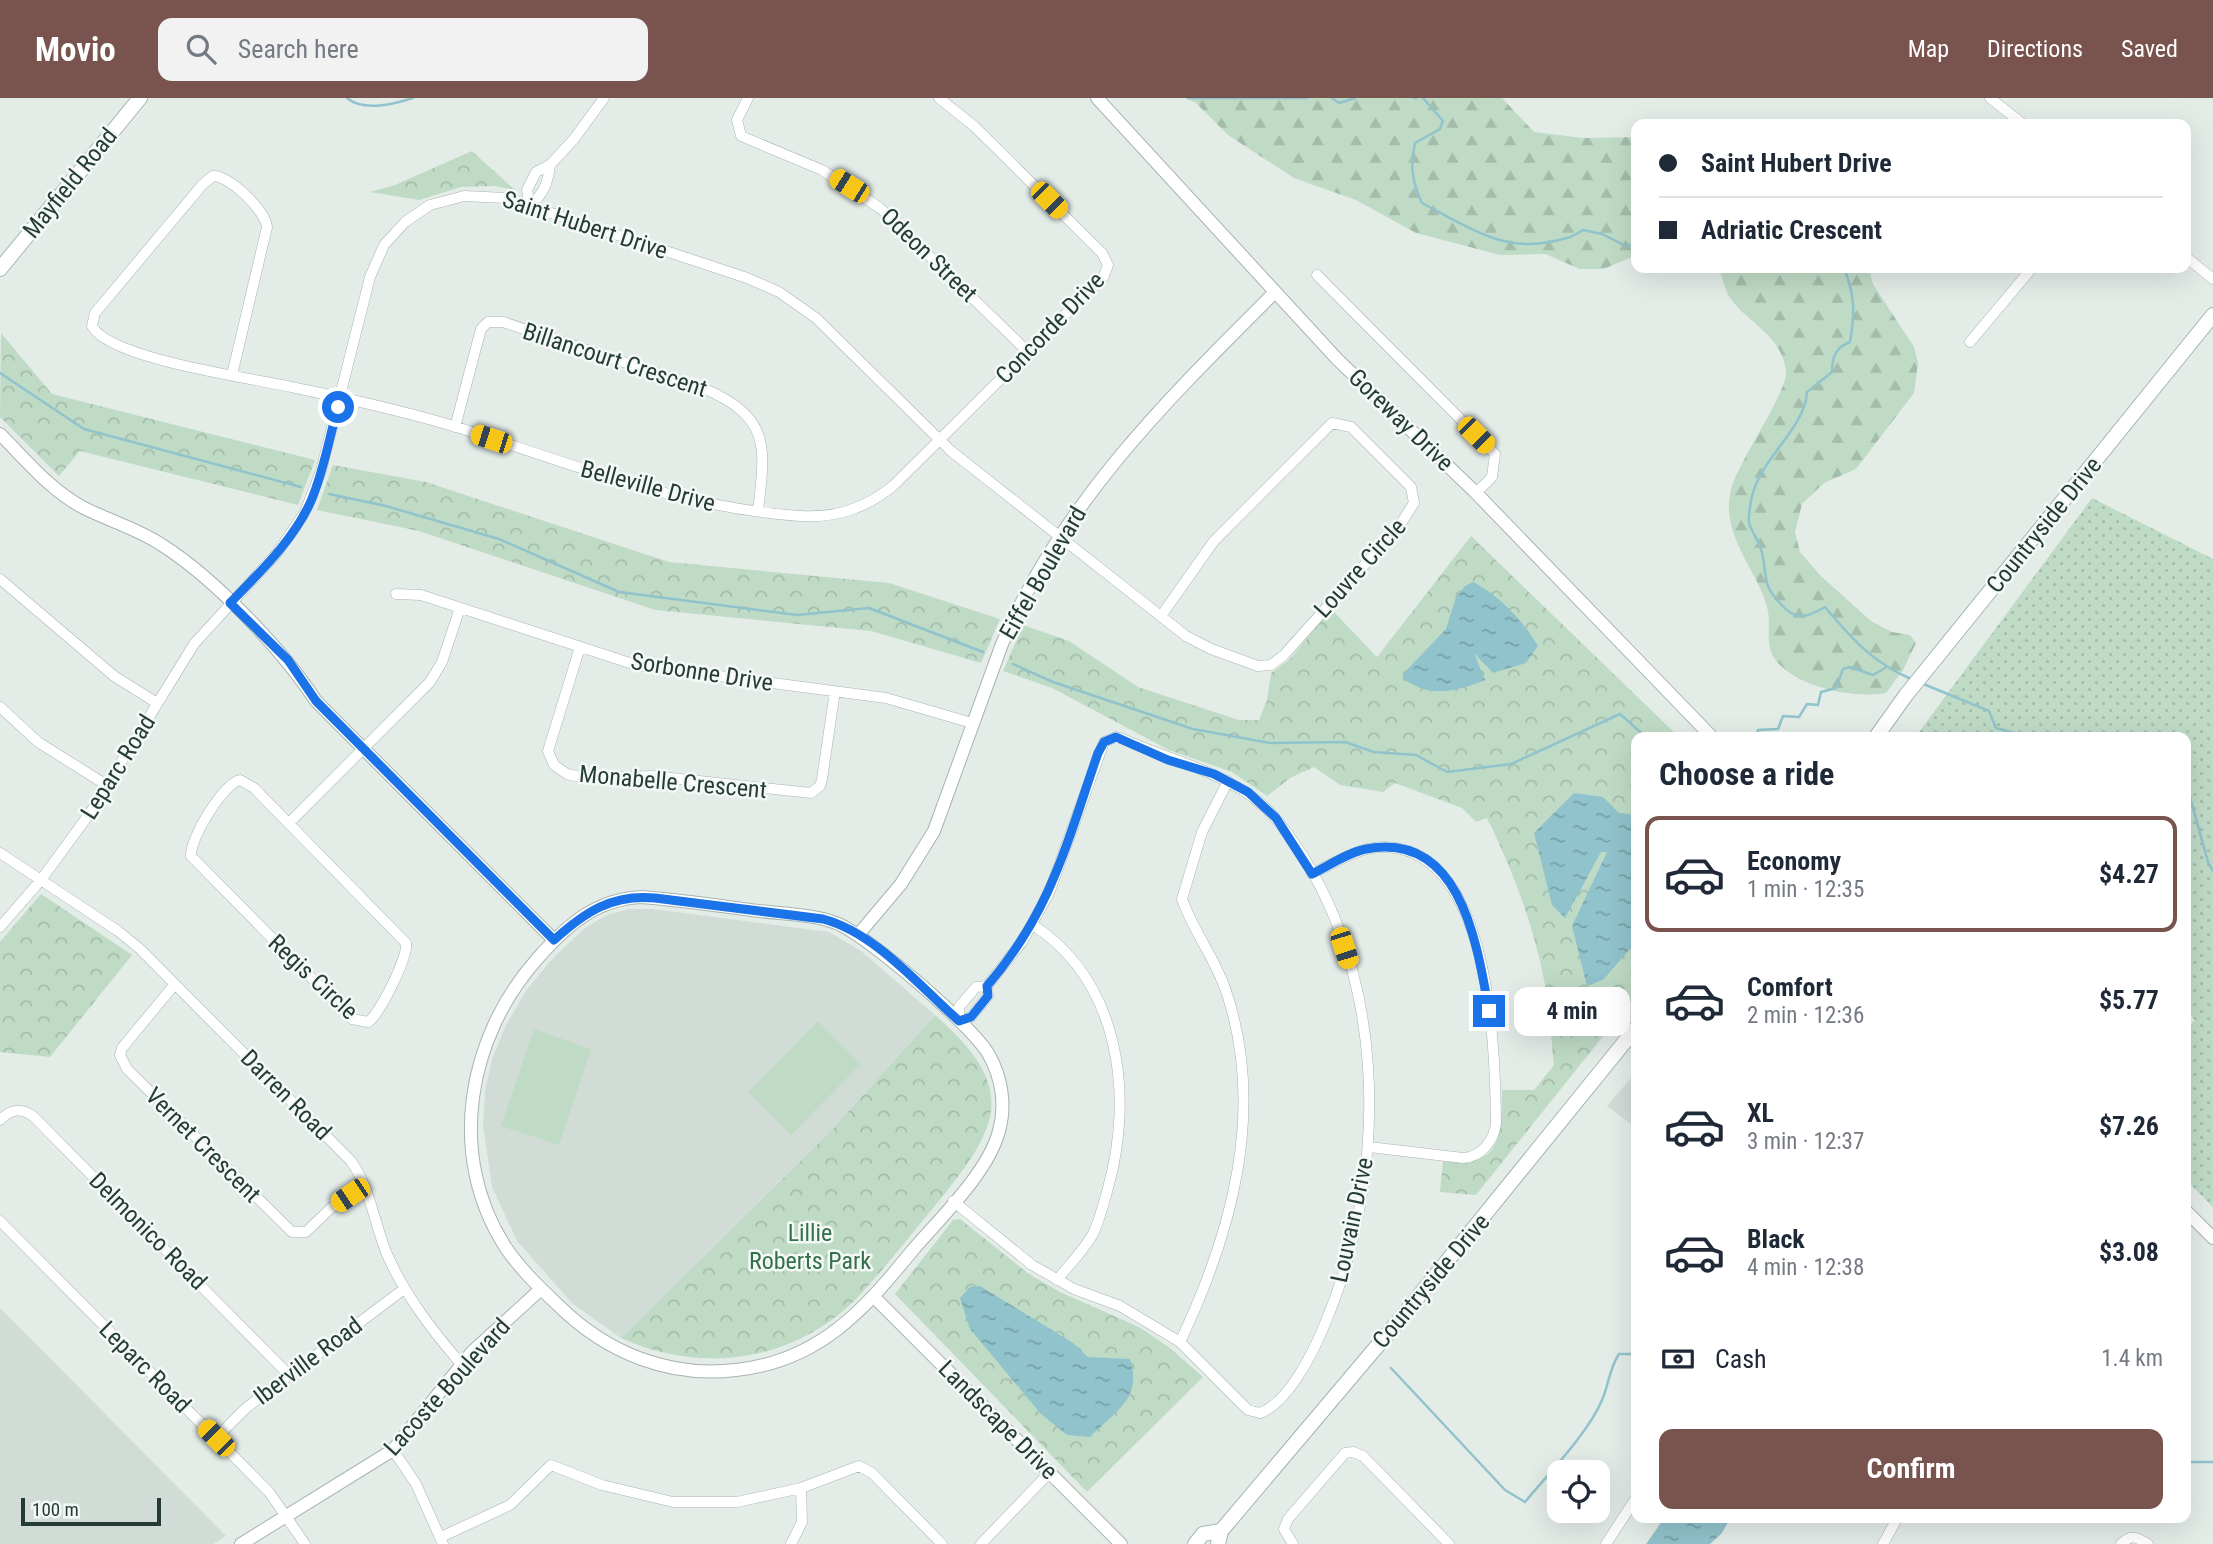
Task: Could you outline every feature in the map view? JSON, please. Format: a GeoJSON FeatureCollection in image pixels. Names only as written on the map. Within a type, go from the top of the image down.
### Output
{"type":"FeatureCollection","features":[{"type":"Feature","properties":{"kind":"main road","name":"Mayfield Road"},"geometry":{"type":"LineString","coordinates":[[0,269],[140,98]]}},
{"type":"Feature","properties":{"kind":"main road","name":"Countryside Drive"},"geometry":{"type":"LineString","coordinates":[[1880,732],[1906,695],[2213,315]]}},
{"type":"Feature","properties":{"kind":"main road","name":"Countryside Drive"},"geometry":{"type":"LineString","coordinates":[[1195,1544],[1203,1534],[1219,1538],[1631,1034]]}},
{"type":"Feature","properties":{"kind":"street"},"geometry":{"type":"LineString","coordinates":[[530,206],[527,190],[536,172],[550,165],[604,98]]}},
{"type":"Feature","properties":{"kind":"street","name":"Odeon Street"},"geometry":{"type":"LineString","coordinates":[[748,98],[737,120],[741,136],[822,170],[880,208],[1029,353]]}},
{"type":"Feature","properties":{"kind":"street","name":"Concorde Drive"},"geometry":{"type":"LineString","coordinates":[[939,98],[994,145],[1106,257],[1108,265],[1104,276],[939,440]]}},
{"type":"Feature","properties":{"kind":"street","name":"Goreway Drive"},"geometry":{"type":"LineString","coordinates":[[1097,98],[1337,359],[1476,494],[1707,732]]}},
{"type":"Feature","properties":{"kind":"street"},"geometry":{"type":"LineString","coordinates":[[1990,98],[2017,119]]}},
{"type":"Feature","properties":{"kind":"street"},"geometry":{"type":"LineString","coordinates":[[530,206],[542,195],[548,182],[550,165]]}},
{"type":"Feature","properties":{"kind":"street","name":"Belleville Drive"},"geometry":{"type":"LineString","coordinates":[[232,375],[267,227],[263,214],[226,178],[214,176],[203,184],[95,313],[92,326],[100,338],[118,348],[232,375],[340,398],[455,427],[656,492],[758,511],[824,516],[854,510],[893,486],[939,440]]}},
{"type":"Feature","properties":{"kind":"street","name":"Saint Hubert Drive"},"geometry":{"type":"LineString","coordinates":[[230,603],[287,541],[309,504],[319,480],[373,268],[384,246],[399,228],[430,205],[464,196],[493,196],[530,206],[747,278],[779,292],[816,318],[939,440],[1060,536]]}},
{"type":"Feature","properties":{"kind":"street"},"geometry":{"type":"LineString","coordinates":[[2191,261],[2213,279]]}},
{"type":"Feature","properties":{"kind":"street"},"geometry":{"type":"LineString","coordinates":[[1970,342],[2028,273]]}},
{"type":"Feature","properties":{"kind":"street"},"geometry":{"type":"LineString","coordinates":[[1317,275],[1495,454],[1492,477],[1476,494]]}},
{"type":"Feature","properties":{"kind":"street","name":"Eiffel Boulevard"},"geometry":{"type":"LineString","coordinates":[[859,935],[901,884],[934,831],[1002,644],[1028,588],[1060,536],[1102,476],[1141,428],[1275,292]]}},
{"type":"Feature","properties":{"kind":"street","name":"Billancourt Crescent"},"geometry":{"type":"LineString","coordinates":[[455,427],[481,329],[488,322],[503,323],[705,388],[729,401],[748,418],[763,445],[758,511]]}},
{"type":"Feature","properties":{"kind":"street","name":"Louvre Circle"},"geometry":{"type":"LineString","coordinates":[[1060,536],[1186,636],[1211,649],[1258,666],[1271,665],[1284,655],[1411,511],[1415,496],[1411,487],[1351,427],[1332,423],[1214,541],[1161,616]]}},
{"type":"Feature","properties":{"kind":"street"},"geometry":{"type":"LineString","coordinates":[[0,434],[60,492],[83,508],[161,544],[230,603],[288,660],[316,701],[554,940]]}},
{"type":"Feature","properties":{"kind":"street"},"geometry":{"type":"LineString","coordinates":[[0,579],[114,676],[157,703]]}},
{"type":"Feature","properties":{"kind":"street","name":"Sorbonne Drive"},"geometry":{"type":"LineString","coordinates":[[396,594],[421,595],[654,669],[900,701],[972,723]]}},
{"type":"Feature","properties":{"kind":"street","name":"Leparc Road"},"geometry":{"type":"LineString","coordinates":[[0,927],[41,880],[108,786],[194,644],[230,603]]}},
{"type":"Feature","properties":{"kind":"street"},"geometry":{"type":"LineString","coordinates":[[289,823],[437,671],[460,608]]}},
{"type":"Feature","properties":{"kind":"street","name":"Monabelle Crescent"},"geometry":{"type":"LineString","coordinates":[[580,647],[548,751],[554,765],[568,774],[585,778],[653,776],[811,793],[820,786],[822,779],[835,691]]}},
{"type":"Feature","properties":{"kind":"street"},"geometry":{"type":"LineString","coordinates":[[0,707],[38,742],[108,786]]}},
{"type":"Feature","properties":{"kind":"street","name":"Louvain Drive"},"geometry":{"type":"LineString","coordinates":[[954,1201],[1015,1253],[1057,1280],[1119,1306],[1180,1342],[1248,1410],[1259,1413],[1272,1406],[1308,1361],[1330,1312],[1361,1203],[1369,1147],[1369,1074],[1359,1003],[1340,936],[1312,874],[1267,808],[1228,781],[1168,760],[1124,739],[1116,737],[1104,742],[1059,871],[1033,925],[987,986],[988,996],[971,1017],[959,1021],[959,1007],[976,987],[987,986]]}},
{"type":"Feature","properties":{"kind":"street","name":"Regis Circle"},"geometry":{"type":"LineString","coordinates":[[240,780],[249,784],[289,823],[406,943],[402,963],[379,1011],[368,1023],[352,1019],[191,856],[192,844],[226,786],[232,782],[240,780]]}},
{"type":"Feature","properties":{"kind":"street"},"geometry":{"type":"LineString","coordinates":[[1180,1342],[1206,1287],[1232,1199],[1242,1143],[1243,1076],[1231,1009],[1210,951],[1182,899],[1199,840],[1228,781]]}},
{"type":"Feature","properties":{"kind":"street"},"geometry":{"type":"LineString","coordinates":[[1312,874],[1364,850],[1391,848],[1422,857],[1442,871],[1454,887],[1472,934],[1482,975],[1492,1031],[1496,1084],[1496,1123],[1490,1141],[1479,1154],[1463,1158],[1369,1147]]}},
{"type":"Feature","properties":{"kind":"street","name":"Darren Road"},"geometry":{"type":"LineString","coordinates":[[0,853],[117,931],[174,984],[351,1161],[365,1188],[383,1244],[404,1289],[461,1364]]}},
{"type":"Feature","properties":{"kind":"street"},"geometry":{"type":"LineString","coordinates":[[642,897],[816,918],[839,924],[859,935],[959,1021],[976,1036],[990,1057],[1002,1090],[1002,1115],[988,1157],[874,1297],[839,1330],[794,1356],[749,1368],[706,1372],[650,1363],[617,1349],[590,1333],[541,1289],[511,1254],[492,1223],[478,1182],[471,1119],[479,1063],[496,1018],[517,983],[554,940],[582,915],[602,904],[642,897]]}},
{"type":"Feature","properties":{"kind":"street"},"geometry":{"type":"LineString","coordinates":[[1033,925],[1057,942],[1094,994],[1114,1046],[1122,1087],[1120,1140],[1099,1219],[1089,1240],[1057,1280]]}},
{"type":"Feature","properties":{"kind":"street","name":"Vernet Crescent"},"geometry":{"type":"LineString","coordinates":[[174,984],[122,1048],[122,1062],[127,1069],[292,1233],[306,1231],[331,1208],[365,1188]]}},
{"type":"Feature","properties":{"kind":"street","name":"Delmonico Road"},"geometry":{"type":"LineString","coordinates":[[0,1120],[14,1110],[27,1111],[34,1117],[289,1375]]}},
{"type":"Feature","properties":{"kind":"street"},"geometry":{"type":"LineString","coordinates":[[2191,1216],[2213,1238]]}},
{"type":"Feature","properties":{"kind":"street","name":"Leparc Road"},"geometry":{"type":"LineString","coordinates":[[0,1221],[216,1438],[287,1516],[305,1544]]}},
{"type":"Feature","properties":{"kind":"street","name":"Iberville Road"},"geometry":{"type":"LineString","coordinates":[[216,1438],[246,1408],[404,1289]]}},
{"type":"Feature","properties":{"kind":"street","name":"Lacoste Boulevard"},"geometry":{"type":"LineString","coordinates":[[240,1544],[393,1450],[461,1364],[541,1289]]}},
{"type":"Feature","properties":{"kind":"street","name":"Landscape Drive"},"geometry":{"type":"LineString","coordinates":[[874,1297],[1121,1544]]}},
{"type":"Feature","properties":{"kind":"street"},"geometry":{"type":"LineString","coordinates":[[393,1450],[416,1484],[442,1541],[510,1505],[551,1465],[602,1485],[673,1502],[737,1502],[801,1488],[851,1467],[863,1467],[942,1544]]}},
{"type":"Feature","properties":{"kind":"street"},"geometry":{"type":"LineString","coordinates":[[1293,1544],[1286,1535],[1288,1519],[1345,1453],[1353,1452],[1363,1456],[1449,1544]]}},
{"type":"Feature","properties":{"kind":"street"},"geometry":{"type":"LineString","coordinates":[[981,1544],[1050,1472]]}},
{"type":"Feature","properties":{"kind":"street"},"geometry":{"type":"LineString","coordinates":[[791,1544],[802,1522],[801,1488]]}},
{"type":"Feature","properties":{"kind":"street"},"geometry":{"type":"LineString","coordinates":[[1606,1544],[1631,1506]]}},
{"type":"Feature","properties":{"kind":"street"},"geometry":{"type":"LineString","coordinates":[[1883,1544],[1895,1523]]}},
{"type":"Feature","properties":{"kind":"street"},"geometry":{"type":"LineString","coordinates":[[2121,1544],[2127,1538],[2136,1537],[2148,1544]]}},
{"type":"Feature","properties":{"kind":"shaded area"},"geometry":{"type":"Polygon","coordinates":[[[628,909],[653,909],[829,932],[861,951],[935,1015],[830,1132],[621,1338],[573,1304],[517,1241],[492,1187],[483,1126],[485,1091],[492,1059],[505,1027],[525,992],[552,959],[585,928],[607,915],[628,909]]]}},
{"type":"Feature","properties":{"kind":"shaded area"},"geometry":{"type":"Polygon","coordinates":[[[1631,1078],[1631,1124],[1607,1106],[1631,1078]]]}},
{"type":"Feature","properties":{"kind":"shaded area"},"geometry":{"type":"Polygon","coordinates":[[[0,1308],[226,1536],[213,1544],[0,1544],[0,1308]]]}},
{"type":"Feature","properties":{"kind":"green space"},"geometry":{"type":"Polygon","coordinates":[[[1185,98],[1502,98],[1534,132],[1583,138],[1631,137],[1631,257],[1604,269],[1580,269],[1545,254],[1500,255],[1416,233],[1356,200],[1294,178],[1228,135],[1196,103],[1185,98]]]}},
{"type":"Feature","properties":{"kind":"green space"},"geometry":{"type":"Polygon","coordinates":[[[472,151],[515,190],[494,186],[461,187],[419,200],[370,192],[395,185],[472,151]]]}},
{"type":"Feature","properties":{"kind":"green space"},"geometry":{"type":"Polygon","coordinates":[[[1721,273],[1870,273],[1873,284],[1914,347],[1918,363],[1914,393],[1856,469],[1824,483],[1802,504],[1795,532],[1800,552],[1820,575],[1871,621],[1892,632],[1910,635],[1916,643],[1903,670],[1886,693],[1859,694],[1828,690],[1799,679],[1773,656],[1764,596],[1735,537],[1729,504],[1737,474],[1780,394],[1786,372],[1783,359],[1772,339],[1738,307],[1725,287],[1721,273]]]}},
{"type":"Feature","properties":{"kind":"green space"},"geometry":{"type":"Polygon","coordinates":[[[1,333],[52,394],[315,460],[298,505],[80,451],[59,476],[0,417],[1,333]]]}},
{"type":"Feature","properties":{"kind":"green space"},"geometry":{"type":"Polygon","coordinates":[[[333,465],[426,482],[669,562],[889,583],[1000,619],[981,663],[871,631],[655,610],[419,531],[317,510],[333,465]]]}},
{"type":"Feature","properties":{"kind":"green space"},"geometry":{"type":"Polygon","coordinates":[[[2092,498],[2213,559],[2213,1207],[2191,1185],[2191,1024],[2195,1020],[2191,1016],[2191,732],[1919,732],[2092,498]]]}},
{"type":"Feature","properties":{"kind":"green space"},"geometry":{"type":"Polygon","coordinates":[[[1471,536],[1674,732],[1631,732],[1631,1001],[1476,1195],[1440,1192],[1443,1161],[1477,1160],[1487,1154],[1499,1135],[1502,1090],[1534,1090],[1554,1065],[1547,995],[1535,941],[1514,879],[1487,818],[1476,822],[1462,808],[1395,783],[1383,792],[1340,785],[1314,767],[1290,778],[1267,796],[1232,772],[1169,750],[1052,688],[1003,671],[1023,625],[1069,641],[1138,687],[1239,720],[1259,720],[1267,700],[1271,673],[1290,659],[1331,609],[1377,657],[1471,536]]]}},
{"type":"Feature","properties":{"kind":"green space"},"geometry":{"type":"Polygon","coordinates":[[[41,894],[132,955],[50,1057],[0,1052],[0,942],[41,894]]]}},
{"type":"Feature","properties":{"kind":"green space","name":"Lillie Roberts Park"},"geometry":{"type":"Polygon","coordinates":[[[935,1015],[963,1042],[981,1066],[990,1088],[991,1110],[985,1132],[956,1179],[858,1297],[833,1319],[806,1336],[777,1348],[746,1356],[684,1356],[652,1350],[621,1338],[830,1132],[935,1015]]]}},
{"type":"Feature","properties":{"kind":"green space"},"geometry":{"type":"Polygon","coordinates":[[[818,1021],[861,1064],[791,1135],[748,1092],[818,1021]]]}},
{"type":"Feature","properties":{"kind":"green space"},"geometry":{"type":"Polygon","coordinates":[[[534,1029],[591,1049],[559,1145],[501,1126],[534,1029]]]}},
{"type":"Feature","properties":{"kind":"green space"},"geometry":{"type":"Polygon","coordinates":[[[960,1219],[1029,1274],[1060,1292],[1139,1327],[1170,1348],[1203,1377],[1087,1492],[895,1294],[953,1220],[960,1219]]]}},
{"type":"Feature","properties":{"kind":"water"},"geometry":{"type":"Polygon","coordinates":[[[1473,582],[1501,601],[1518,618],[1538,646],[1526,663],[1493,673],[1474,653],[1485,680],[1455,690],[1423,689],[1403,680],[1403,674],[1446,629],[1456,597],[1465,586],[1473,582]]]}},
{"type":"Feature","properties":{"kind":"water"},"geometry":{"type":"Polygon","coordinates":[[[1574,793],[1603,797],[1619,813],[1631,814],[1631,948],[1603,980],[1587,986],[1572,926],[1607,852],[1601,852],[1565,918],[1552,905],[1534,833],[1574,793]]]}},
{"type":"Feature","properties":{"kind":"water"},"geometry":{"type":"Polygon","coordinates":[[[980,1286],[1073,1343],[1088,1357],[1130,1359],[1133,1384],[1130,1394],[1117,1412],[1090,1437],[1067,1435],[1041,1414],[970,1329],[960,1298],[970,1287],[980,1286]]]}},
{"type":"Feature","properties":{"kind":"water"},"geometry":{"type":"Polygon","coordinates":[[[1661,1523],[1728,1523],[1722,1533],[1710,1544],[1646,1544],[1661,1523]]]}},
{"type":"Feature","properties":{"kind":"waterway"},"geometry":{"type":"LineString","coordinates":[[347,98],[370,106],[413,98]]}},
{"type":"Feature","properties":{"kind":"waterway"},"geometry":{"type":"LineString","coordinates":[[1188,98],[1307,98]]}},
{"type":"Feature","properties":{"kind":"waterway"},"geometry":{"type":"LineString","coordinates":[[1332,98],[1339,103],[1355,98]]}},
{"type":"Feature","properties":{"kind":"waterway"},"geometry":{"type":"LineString","coordinates":[[1423,98],[1443,121],[1440,129],[1415,143],[1413,173],[1422,203],[1499,240],[1531,244],[1549,242],[1570,237],[1583,230],[1602,234],[1626,246],[1631,245]]}},
{"type":"Feature","properties":{"kind":"waterway"},"geometry":{"type":"LineString","coordinates":[[1846,273],[1853,305],[1850,342],[1836,353],[1832,372],[1807,392],[1798,419],[1762,472],[1751,501],[1749,523],[1761,549],[1767,584],[1785,608],[1795,615],[1805,616],[1825,607],[1864,649],[1885,665],[1911,679]]}},
{"type":"Feature","properties":{"kind":"waterway"},"geometry":{"type":"LineString","coordinates":[[0,373],[84,429],[301,487]]}},
{"type":"Feature","properties":{"kind":"waterway"},"geometry":{"type":"LineString","coordinates":[[329,494],[386,506],[499,539],[619,592],[797,615],[869,608],[983,652]]}},
{"type":"Feature","properties":{"kind":"waterway"},"geometry":{"type":"LineString","coordinates":[[1013,664],[1053,682],[1193,729],[1270,743],[1345,742],[1374,752],[1416,755],[1447,772],[1511,764],[1620,714],[1640,732]]}},
{"type":"Feature","properties":{"kind":"waterway"},"geometry":{"type":"LineString","coordinates":[[1757,732],[1778,729],[1783,716],[1799,717],[1807,704],[1818,705],[1821,692],[1836,688],[1843,669],[1850,667],[1873,675],[1885,668]]}},
{"type":"Feature","properties":{"kind":"waterway"},"geometry":{"type":"LineString","coordinates":[[1921,683],[1989,711],[1996,728],[2011,732]]}},
{"type":"Feature","properties":{"kind":"waterway"},"geometry":{"type":"LineString","coordinates":[[2191,801],[2213,871]]}},
{"type":"Feature","properties":{"kind":"waterway"},"geometry":{"type":"LineString","coordinates":[[1391,1368],[1505,1490],[1525,1502],[1588,1426],[1602,1400],[1619,1354],[1631,1354]]}},
{"type":"Feature","properties":{"kind":"waterway"},"geometry":{"type":"LineString","coordinates":[[2191,1462],[2213,1462]]}},
{"type":"Feature","properties":{"kind":"route"},"geometry":{"type":"LineString","coordinates":[[338,407],[317,484],[305,512],[287,541],[230,603],[288,660],[316,701],[554,940],[582,915],[602,904],[627,897],[655,898],[823,919],[846,927],[872,944],[959,1021],[971,1017],[988,996],[987,986],[1033,925],[1059,871],[1098,753],[1104,742],[1116,737],[1168,760],[1214,774],[1248,792],[1276,818],[1312,874],[1350,854],[1380,847],[1412,852],[1432,863],[1449,879],[1462,904],[1472,934],[1489,1011]]}}]}
